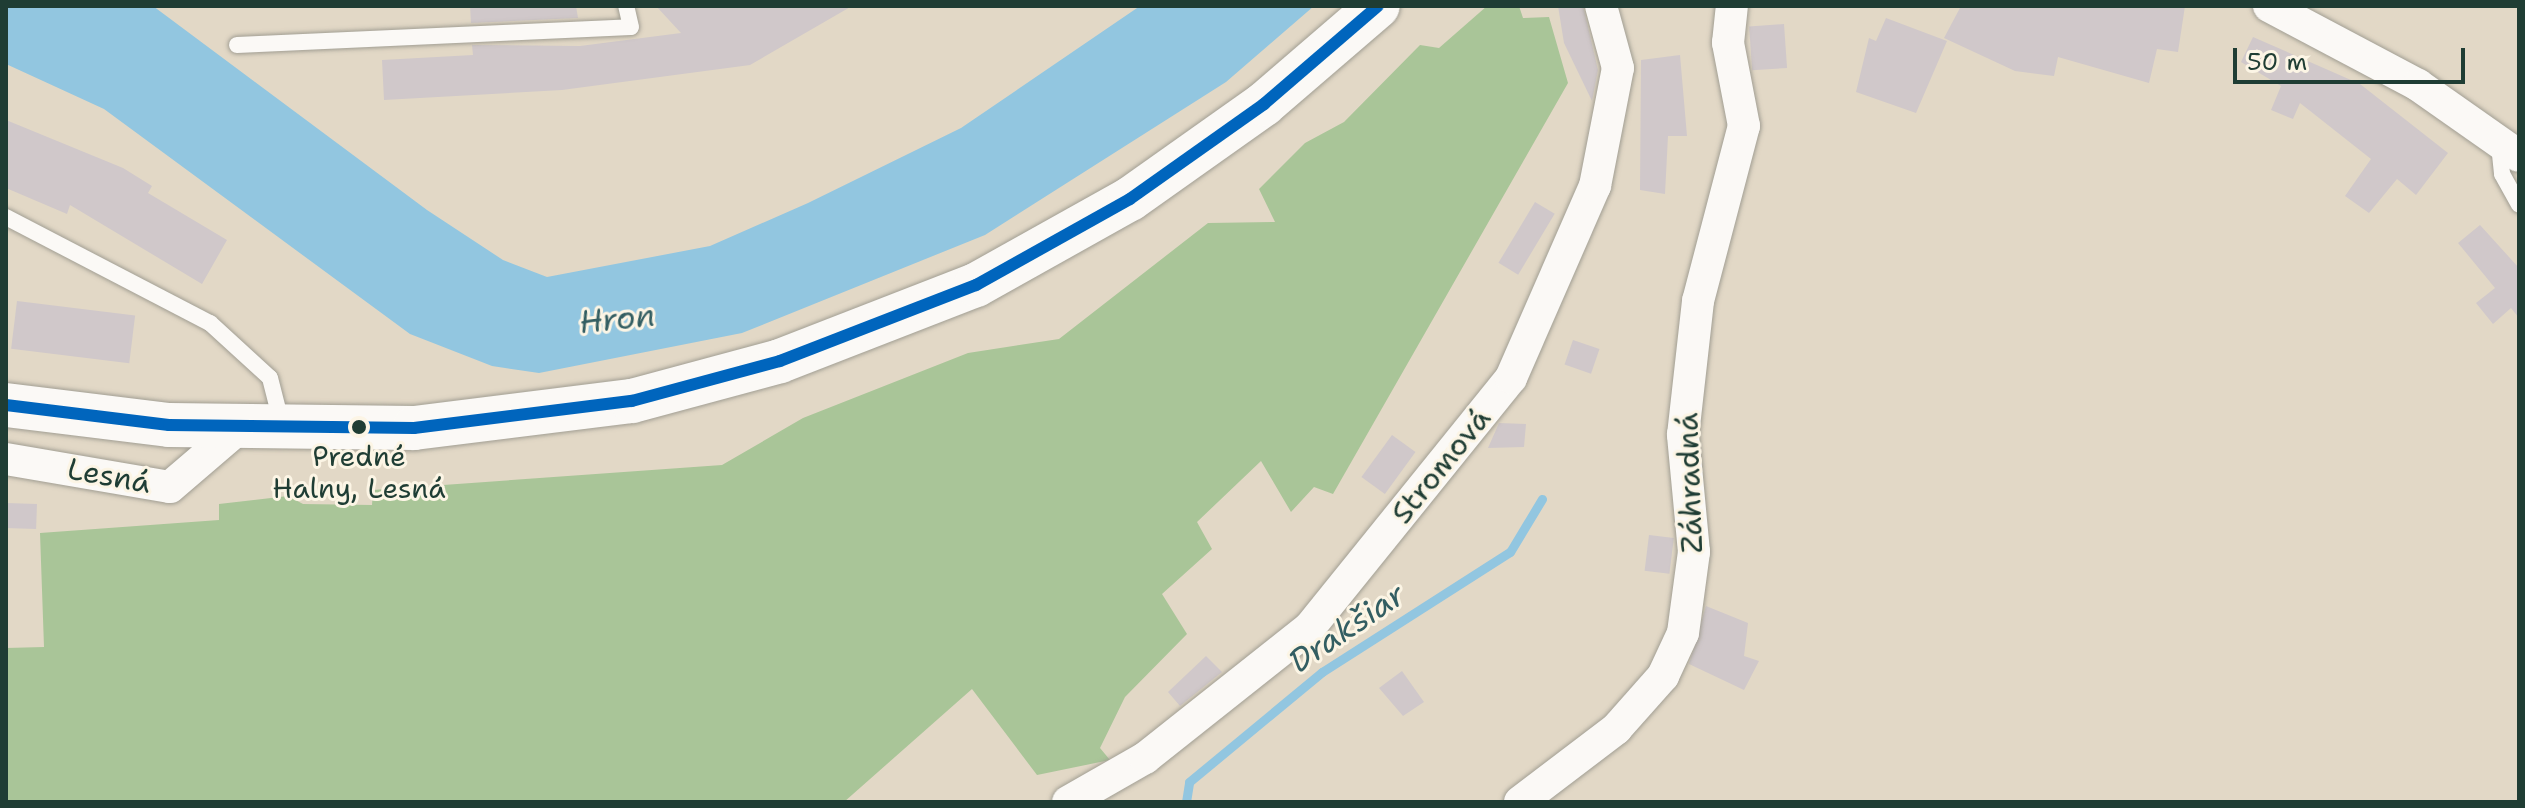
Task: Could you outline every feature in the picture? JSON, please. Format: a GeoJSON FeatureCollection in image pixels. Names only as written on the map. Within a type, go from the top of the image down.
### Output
{"type":"FeatureCollection","features":[{"type":"Feature","properties":{"kind":"main road"},"geometry":{"type":"LineString","coordinates":[[6,405],[238,429],[480,424],[632,401],[780,361],[917,313],[1130,199],[1264,104],[1378,6]]}},
{"type":"Feature","properties":{"kind":"street","name":"Stromová"},"geometry":{"type":"LineString","coordinates":[[1068,802],[1145,758],[1310,627],[1511,378],[1595,186],[1618,68],[1601,6]]}},
{"type":"Feature","properties":{"kind":"street","name":"Záhradná"},"geometry":{"type":"LineString","coordinates":[[1520,802],[1616,729],[1663,676],[1683,633],[1694,552],[1683,435],[1697,316],[1744,126],[1728,43],[1732,6]]}},
{"type":"Feature","properties":{"kind":"street"},"geometry":{"type":"LineString","coordinates":[[2269,6],[2418,85],[2509,151]]}},
{"type":"Feature","properties":{"kind":"street","name":"Lesná"},"geometry":{"type":"LineString","coordinates":[[6,459],[170,487],[238,429]]}},
{"type":"Feature","properties":{"kind":"lane"},"geometry":{"type":"LineString","coordinates":[[237,45],[631,27],[626,6]]}},
{"type":"Feature","properties":{"kind":"lane"},"geometry":{"type":"LineString","coordinates":[[2509,151],[2502,174],[2519,205]]}},
{"type":"Feature","properties":{"kind":"lane"},"geometry":{"type":"LineString","coordinates":[[6,217],[210,323],[270,378],[284,430]]}},
{"type":"Feature","properties":{"kind":"green space"},"geometry":{"type":"Polygon","coordinates":[[[1487,6],[1519,6],[1523,18],[1549,17],[1568,83],[1333,494],[1314,487],[1291,512],[1261,461],[1197,522],[1212,549],[1162,594],[1187,634],[1125,697],[1100,748],[1110,760],[1037,775],[972,689],[844,802],[6,802],[6,648],[44,647],[40,533],[219,520],[219,504],[288,496],[303,504],[372,505],[373,490],[722,465],[803,418],[968,353],[1059,339],[1208,223],[1275,222],[1259,189],[1305,143],[1344,122],[1420,45],[1439,48],[1487,6]]]}},
{"type":"Feature","properties":{"kind":"water","name":"Hron"},"geometry":{"type":"Polygon","coordinates":[[[6,6],[153,6],[427,210],[503,260],[547,277],[710,246],[808,203],[961,128],[1140,6],[1314,6],[1226,82],[985,235],[742,333],[539,373],[492,366],[410,334],[104,109],[6,64],[6,6]]]}},
{"type":"Feature","properties":{"kind":"building"},"geometry":{"type":"Polygon","coordinates":[[[470,6],[576,6],[578,18],[471,23],[470,6]]]}},
{"type":"Feature","properties":{"kind":"building"},"geometry":{"type":"Polygon","coordinates":[[[656,6],[852,6],[750,65],[562,90],[384,100],[382,60],[473,55],[472,45],[580,46],[681,33],[656,6]]]}},
{"type":"Feature","properties":{"kind":"building"},"geometry":{"type":"Polygon","coordinates":[[[1558,6],[1583,6],[1598,70],[1592,101],[1564,43],[1558,6]]]}},
{"type":"Feature","properties":{"kind":"building"},"geometry":{"type":"Polygon","coordinates":[[[1961,6],[2185,6],[2178,52],[2157,49],[2149,83],[2058,57],[2054,76],[2015,71],[1944,38],[1961,6]]]}},
{"type":"Feature","properties":{"kind":"building"},"geometry":{"type":"Polygon","coordinates":[[[1886,18],[1947,41],[1916,113],[1856,92],[1869,38],[1876,41],[1886,18]]]}},
{"type":"Feature","properties":{"kind":"building"},"geometry":{"type":"Polygon","coordinates":[[[1784,24],[1787,68],[1752,70],[1749,26],[1784,24]]]}},
{"type":"Feature","properties":{"kind":"building"},"geometry":{"type":"Polygon","coordinates":[[[2253,37],[2360,84],[2448,153],[2416,195],[2397,179],[2369,213],[2345,196],[2371,159],[2300,103],[2293,119],[2271,110],[2281,86],[2241,62],[2253,37]]]}},
{"type":"Feature","properties":{"kind":"building"},"geometry":{"type":"Polygon","coordinates":[[[1680,55],[1687,136],[1668,136],[1665,194],[1640,190],[1641,60],[1680,55]]]}},
{"type":"Feature","properties":{"kind":"building"},"geometry":{"type":"Polygon","coordinates":[[[6,120],[123,168],[152,186],[148,193],[227,240],[202,284],[70,205],[67,214],[6,188],[6,120]]]}},
{"type":"Feature","properties":{"kind":"building"},"geometry":{"type":"Polygon","coordinates":[[[1535,202],[1555,214],[1518,275],[1498,263],[1535,202]]]}},
{"type":"Feature","properties":{"kind":"building"},"geometry":{"type":"Polygon","coordinates":[[[2480,225],[2519,268],[2519,318],[2511,308],[2493,324],[2476,303],[2495,288],[2458,243],[2480,225]]]}},
{"type":"Feature","properties":{"kind":"building"},"geometry":{"type":"Polygon","coordinates":[[[17,301],[135,316],[129,363],[11,349],[17,301]]]}},
{"type":"Feature","properties":{"kind":"building"},"geometry":{"type":"Polygon","coordinates":[[[1573,340],[1599,349],[1591,374],[1565,365],[1573,340]]]}},
{"type":"Feature","properties":{"kind":"building"},"geometry":{"type":"Polygon","coordinates":[[[1499,423],[1526,424],[1524,447],[1488,448],[1499,423]]]}},
{"type":"Feature","properties":{"kind":"building"},"geometry":{"type":"Polygon","coordinates":[[[1392,435],[1415,452],[1385,494],[1361,477],[1392,435]]]}},
{"type":"Feature","properties":{"kind":"building"},"geometry":{"type":"Polygon","coordinates":[[[6,503],[37,504],[36,529],[6,528],[6,503]]]}},
{"type":"Feature","properties":{"kind":"building"},"geometry":{"type":"Polygon","coordinates":[[[1649,535],[1674,538],[1669,574],[1645,571],[1649,535]]]}},
{"type":"Feature","properties":{"kind":"building"},"geometry":{"type":"Polygon","coordinates":[[[1706,606],[1748,623],[1744,656],[1759,661],[1744,690],[1689,664],[1706,606]]]}},
{"type":"Feature","properties":{"kind":"building"},"geometry":{"type":"Polygon","coordinates":[[[1206,656],[1222,672],[1180,706],[1168,692],[1206,656]]]}},
{"type":"Feature","properties":{"kind":"building"},"geometry":{"type":"Polygon","coordinates":[[[1402,671],[1424,702],[1403,716],[1379,688],[1402,671]]]}},
{"type":"Feature","properties":{"kind":"waterway","name":"Drakšiar"},"geometry":{"type":"LineString","coordinates":[[1186,802],[1189,782],[1322,672],[1510,552],[1542,499]]}},
{"type":"Feature","properties":{"kind":"transit line"},"geometry":{"type":"LineString","coordinates":[[6,405],[169,425],[414,428],[632,401],[780,361],[976,285],[1130,199],[1264,104],[1378,6]]}},
{"type":"Feature","properties":{"kind":"place","name":"Predné Halny, Lesná"},"geometry":{"type":"Point","coordinates":[359,427]}}]}
